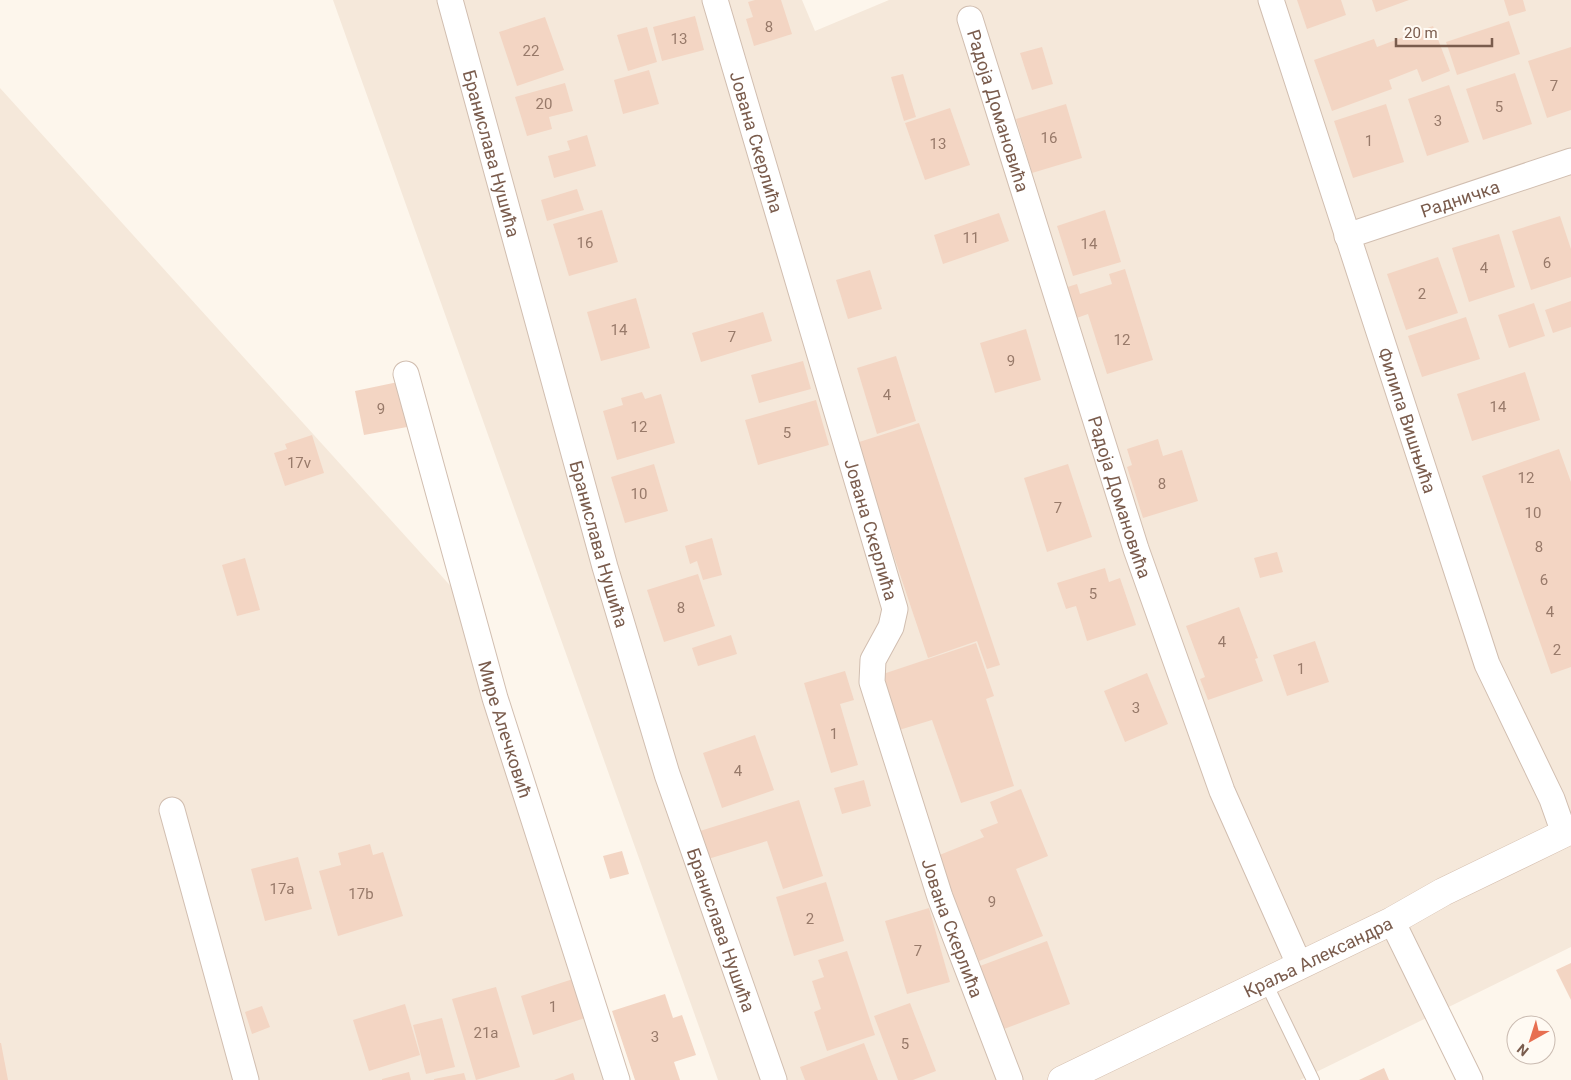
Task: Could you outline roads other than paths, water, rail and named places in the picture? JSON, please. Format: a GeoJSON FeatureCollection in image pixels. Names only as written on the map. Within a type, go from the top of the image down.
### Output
{"type":"FeatureCollection","features":[{"type":"Feature","properties":{"kind":"main road","name":"Краља Александра"},"geometry":{"type":"LineString","coordinates":[[1062,1080],[1299,964],[1392,921],[1443,892],[1568,831]]}},
{"type":"Feature","properties":{"kind":"street","name":"Бранислава Нушића"},"geometry":{"type":"LineString","coordinates":[[450,0],[605,566],[664,765],[774,1080]]}},
{"type":"Feature","properties":{"kind":"street","name":"Јована Скерлића"},"geometry":{"type":"LineString","coordinates":[[715,0],[895,609],[891,627],[873,660],[872,682],[940,897],[1010,1080]]}},
{"type":"Feature","properties":{"kind":"street","name":"Филипа Вишњића"},"geometry":{"type":"LineString","coordinates":[[1271,0],[1487,664],[1568,831]]}},
{"type":"Feature","properties":{"kind":"street","name":"Радоја Домановића"},"geometry":{"type":"LineString","coordinates":[[970,19],[1136,549],[1222,791],[1299,964]]}},
{"type":"Feature","properties":{"kind":"street","name":"Радничка"},"geometry":{"type":"LineString","coordinates":[[1347,236],[1571,161]]}},
{"type":"Feature","properties":{"kind":"street","name":"Мире Алечковић"},"geometry":{"type":"LineString","coordinates":[[406,374],[496,698],[617,1080]]}},
{"type":"Feature","properties":{"kind":"street"},"geometry":{"type":"LineString","coordinates":[[172,810],[246,1080]]}},
{"type":"Feature","properties":{"kind":"street"},"geometry":{"type":"LineString","coordinates":[[1392,921],[1470,1080]]}},
{"type":"Feature","properties":{"kind":"lane"},"geometry":{"type":"LineString","coordinates":[[1265,981],[1313,1080]]}}]}
